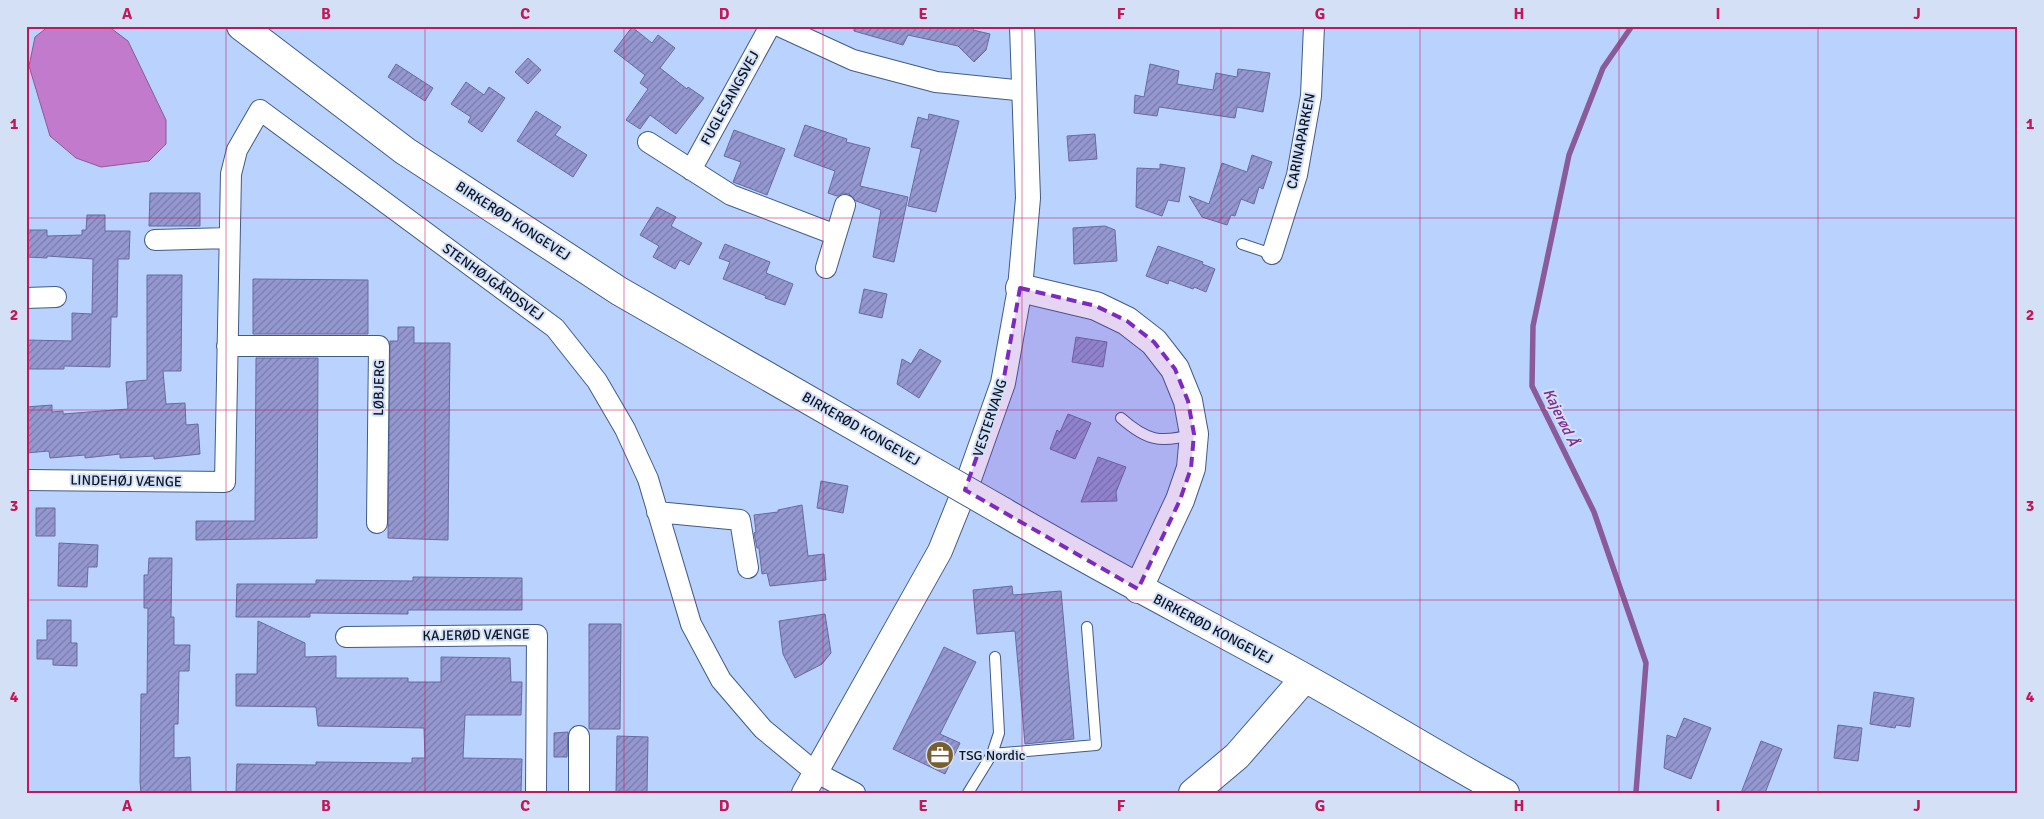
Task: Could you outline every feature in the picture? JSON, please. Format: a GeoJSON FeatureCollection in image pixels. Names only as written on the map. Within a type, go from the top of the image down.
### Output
{"type":"FeatureCollection","features":[{"type":"Feature","properties":{"kind":"main road","name":"BIRKERØD KONGEVEJ"},"geometry":{"type":"LineString","coordinates":[[241,26],[405,151],[620,291],[1138,589],[1305,678],[1437,756],[1505,793]]}},
{"type":"Feature","properties":{"kind":"main road"},"geometry":{"type":"LineString","coordinates":[[1020,288],[1096,306],[1127,321],[1154,342],[1175,369],[1188,400],[1194,434],[1191,468],[1180,500],[1138,589]]}},
{"type":"Feature","properties":{"kind":"main road"},"geometry":{"type":"LineString","coordinates":[[1193,793],[1236,756],[1305,678]]}},
{"type":"Feature","properties":{"kind":"street","name":"FUGLESANGSVEJ"},"geometry":{"type":"LineString","coordinates":[[691,170],[770,26]]}},
{"type":"Feature","properties":{"kind":"street"},"geometry":{"type":"LineString","coordinates":[[779,26],[853,60],[936,82],[1026,91]]}},
{"type":"Feature","properties":{"kind":"street","name":"VESTERVANG"},"geometry":{"type":"LineString","coordinates":[[804,793],[940,551],[969,480],[1003,382],[1020,288],[1028,198],[1026,91],[1022,26]]}},
{"type":"Feature","properties":{"kind":"street","name":"CARINAPARKEN"},"geometry":{"type":"LineString","coordinates":[[1272,254],[1298,166],[1311,96],[1314,26]]}},
{"type":"Feature","properties":{"kind":"street","name":"STENHØJGÅRDSVEJ"},"geometry":{"type":"LineString","coordinates":[[229,238],[231,174],[237,150],[260,110],[555,328],[597,381],[625,429],[648,479],[691,624],[721,680],[763,729],[815,772],[855,793]]}},
{"type":"Feature","properties":{"kind":"street"},"geometry":{"type":"LineString","coordinates":[[648,142],[731,195],[836,236]]}},
{"type":"Feature","properties":{"kind":"street"},"geometry":{"type":"LineString","coordinates":[[826,268],[845,205]]}},
{"type":"Feature","properties":{"kind":"street"},"geometry":{"type":"LineString","coordinates":[[155,240],[229,238],[226,346]]}},
{"type":"Feature","properties":{"kind":"street"},"geometry":{"type":"LineString","coordinates":[[26,298],[56,297]]}},
{"type":"Feature","properties":{"kind":"street","name":"LINDEHØJ VÆNGE"},"geometry":{"type":"LineString","coordinates":[[26,480],[225,482],[226,346]]}},
{"type":"Feature","properties":{"kind":"street","name":"LØBJERG"},"geometry":{"type":"LineString","coordinates":[[226,346],[379,346],[377,523]]}},
{"type":"Feature","properties":{"kind":"street"},"geometry":{"type":"LineString","coordinates":[[658,512],[740,520],[748,568]]}},
{"type":"Feature","properties":{"kind":"street","name":"KAJERØD VÆNGE"},"geometry":{"type":"LineString","coordinates":[[346,637],[537,634],[536,793]]}},
{"type":"Feature","properties":{"kind":"street"},"geometry":{"type":"LineString","coordinates":[[579,736],[579,793]]}},
{"type":"Feature","properties":{"kind":"lane"},"geometry":{"type":"LineString","coordinates":[[1242,244],[1272,254]]}},
{"type":"Feature","properties":{"kind":"lane"},"geometry":{"type":"LineString","coordinates":[[1121,418],[1136,431],[1154,439],[1174,440],[1194,434]]}},
{"type":"Feature","properties":{"kind":"lane"},"geometry":{"type":"LineString","coordinates":[[992,754],[1096,745],[1087,627]]}},
{"type":"Feature","properties":{"kind":"lane"},"geometry":{"type":"LineString","coordinates":[[968,793],[992,754],[1000,733],[995,657]]}},
{"type":"Feature","properties":{"kind":"highlighted area"},"geometry":{"type":"Polygon","coordinates":[[[1020,288],[1096,306],[1127,321],[1154,342],[1175,369],[1188,401],[1194,434],[1191,468],[1180,500],[1138,589],[965,490],[1003,383],[1020,288]]]}},
{"type":"Feature","properties":{"kind":"shaded area"},"geometry":{"type":"Polygon","coordinates":[[[49,26],[108,26],[128,41],[166,120],[166,144],[149,161],[101,167],[76,158],[50,136],[29,66],[35,37],[49,26]]]}},
{"type":"Feature","properties":{"kind":"building"},"geometry":{"type":"Polygon","coordinates":[[[854,26],[974,26],[973,30],[990,34],[986,50],[974,62],[958,46],[908,35],[903,45],[854,31],[854,26]]]}},
{"type":"Feature","properties":{"kind":"building"},"geometry":{"type":"Polygon","coordinates":[[[632,27],[652,43],[658,35],[675,48],[660,68],[687,89],[688,87],[704,98],[676,134],[650,115],[640,129],[626,120],[648,89],[640,83],[645,75],[614,51],[632,27]]]}},
{"type":"Feature","properties":{"kind":"building"},"geometry":{"type":"Polygon","coordinates":[[[528,58],[541,70],[528,84],[515,72],[528,58]]]}},
{"type":"Feature","properties":{"kind":"building"},"geometry":{"type":"Polygon","coordinates":[[[396,64],[433,88],[425,101],[388,77],[396,64]]]}},
{"type":"Feature","properties":{"kind":"building"},"geometry":{"type":"Polygon","coordinates":[[[1150,64],[1179,71],[1177,84],[1213,90],[1216,73],[1237,77],[1238,69],[1270,73],[1263,112],[1237,107],[1235,118],[1159,107],[1157,116],[1134,113],[1135,95],[1144,97],[1150,64]]]}},
{"type":"Feature","properties":{"kind":"building"},"geometry":{"type":"Polygon","coordinates":[[[466,82],[484,95],[489,87],[505,98],[482,132],[468,122],[471,117],[451,104],[466,82]]]}},
{"type":"Feature","properties":{"kind":"building"},"geometry":{"type":"Polygon","coordinates":[[[536,111],[561,127],[555,135],[587,155],[573,177],[517,141],[536,111]]]}},
{"type":"Feature","properties":{"kind":"building"},"geometry":{"type":"Polygon","coordinates":[[[929,114],[959,121],[936,212],[908,206],[921,149],[911,147],[918,117],[928,120],[929,114]]]}},
{"type":"Feature","properties":{"kind":"building"},"geometry":{"type":"Polygon","coordinates":[[[805,125],[847,139],[846,142],[870,148],[860,186],[908,197],[894,262],[873,257],[881,210],[856,201],[849,194],[843,193],[837,196],[828,193],[835,171],[794,156],[805,125]]]}},
{"type":"Feature","properties":{"kind":"building"},"geometry":{"type":"Polygon","coordinates":[[[734,130],[785,149],[767,195],[733,182],[741,162],[724,156],[734,130]]]}},
{"type":"Feature","properties":{"kind":"building"},"geometry":{"type":"Polygon","coordinates":[[[1095,134],[1097,159],[1069,161],[1067,136],[1095,134]]]}},
{"type":"Feature","properties":{"kind":"building"},"geometry":{"type":"Polygon","coordinates":[[[1252,155],[1272,162],[1263,189],[1259,187],[1254,204],[1241,199],[1235,216],[1231,215],[1227,225],[1202,217],[1189,196],[1209,204],[1222,163],[1247,172],[1252,155]]]}},
{"type":"Feature","properties":{"kind":"building"},"geometry":{"type":"Polygon","coordinates":[[[1160,164],[1185,168],[1179,202],[1168,200],[1162,216],[1136,207],[1137,168],[1160,169],[1160,164]]]}},
{"type":"Feature","properties":{"kind":"building"},"geometry":{"type":"Polygon","coordinates":[[[150,193],[200,193],[200,226],[149,226],[150,193]]]}},
{"type":"Feature","properties":{"kind":"building"},"geometry":{"type":"Polygon","coordinates":[[[657,207],[676,217],[671,226],[702,243],[689,265],[680,260],[675,269],[653,257],[659,246],[640,235],[657,207]]]}},
{"type":"Feature","properties":{"kind":"building"},"geometry":{"type":"Polygon","coordinates":[[[87,215],[105,215],[105,231],[130,231],[129,259],[118,259],[117,317],[111,317],[110,367],[64,366],[64,369],[26,369],[26,340],[72,341],[72,313],[92,314],[93,259],[47,256],[47,258],[26,257],[26,230],[47,230],[47,236],[82,235],[82,230],[86,230],[87,215]]]}},
{"type":"Feature","properties":{"kind":"building"},"geometry":{"type":"Polygon","coordinates":[[[1105,226],[1115,230],[1117,261],[1074,264],[1073,228],[1105,226]]]}},
{"type":"Feature","properties":{"kind":"building"},"geometry":{"type":"Polygon","coordinates":[[[725,244],[770,262],[766,273],[793,284],[785,305],[723,279],[730,262],[719,258],[725,244]]]}},
{"type":"Feature","properties":{"kind":"building"},"geometry":{"type":"Polygon","coordinates":[[[1158,246],[1203,262],[1202,264],[1215,269],[1206,292],[1169,280],[1168,284],[1146,276],[1158,246]]]}},
{"type":"Feature","properties":{"kind":"building"},"geometry":{"type":"Polygon","coordinates":[[[147,275],[182,275],[181,371],[163,371],[166,404],[185,403],[186,425],[198,424],[200,454],[154,459],[154,456],[120,458],[120,454],[85,458],[85,455],[50,458],[49,451],[26,453],[26,407],[52,405],[52,412],[63,411],[63,414],[128,409],[126,382],[147,380],[147,275]]]}},
{"type":"Feature","properties":{"kind":"building"},"geometry":{"type":"Polygon","coordinates":[[[253,279],[368,280],[368,334],[253,334],[253,279]]]}},
{"type":"Feature","properties":{"kind":"building"},"geometry":{"type":"Polygon","coordinates":[[[864,289],[887,294],[882,318],[859,313],[864,289]]]}},
{"type":"Feature","properties":{"kind":"building"},"geometry":{"type":"Polygon","coordinates":[[[398,327],[414,327],[414,343],[450,343],[448,540],[388,538],[390,341],[398,341],[398,327]]]}},
{"type":"Feature","properties":{"kind":"building"},"geometry":{"type":"Polygon","coordinates":[[[1076,337],[1107,342],[1103,367],[1072,362],[1076,337]]]}},
{"type":"Feature","properties":{"kind":"building"},"geometry":{"type":"Polygon","coordinates":[[[920,349],[941,361],[919,398],[897,384],[902,359],[911,364],[920,349]]]}},
{"type":"Feature","properties":{"kind":"building"},"geometry":{"type":"Polygon","coordinates":[[[256,358],[318,358],[317,538],[196,540],[196,521],[255,521],[256,358]]]}},
{"type":"Feature","properties":{"kind":"building"},"geometry":{"type":"Polygon","coordinates":[[[1068,414],[1091,423],[1075,459],[1050,449],[1057,430],[1060,432],[1068,414]]]}},
{"type":"Feature","properties":{"kind":"building"},"geometry":{"type":"Polygon","coordinates":[[[1098,457],[1126,467],[1116,492],[1117,501],[1081,502],[1098,457]]]}},
{"type":"Feature","properties":{"kind":"building"},"geometry":{"type":"Polygon","coordinates":[[[821,481],[848,486],[843,513],[817,508],[821,481]]]}},
{"type":"Feature","properties":{"kind":"building"},"geometry":{"type":"Polygon","coordinates":[[[802,505],[808,556],[824,554],[826,580],[770,586],[767,573],[762,574],[759,548],[757,548],[754,533],[756,532],[754,515],[778,512],[778,510],[802,505]]]}},
{"type":"Feature","properties":{"kind":"building"},"geometry":{"type":"Polygon","coordinates":[[[36,508],[55,508],[55,536],[36,536],[36,508]]]}},
{"type":"Feature","properties":{"kind":"building"},"geometry":{"type":"Polygon","coordinates":[[[59,543],[98,545],[97,567],[88,567],[87,587],[58,586],[59,543]]]}},
{"type":"Feature","properties":{"kind":"building"},"geometry":{"type":"Polygon","coordinates":[[[149,558],[172,558],[171,617],[174,617],[174,645],[190,645],[189,671],[179,671],[178,724],[174,724],[174,758],[190,757],[191,793],[141,793],[141,694],[147,694],[148,608],[144,608],[144,575],[148,575],[149,558]]]}},
{"type":"Feature","properties":{"kind":"building"},"geometry":{"type":"Polygon","coordinates":[[[413,577],[522,578],[522,610],[408,610],[408,614],[310,613],[310,617],[236,617],[237,584],[316,584],[316,580],[413,581],[413,577]]]}},
{"type":"Feature","properties":{"kind":"building"},"geometry":{"type":"Polygon","coordinates":[[[1012,586],[1013,595],[1061,591],[1074,739],[1025,744],[1015,631],[977,634],[973,590],[1012,586]]]}},
{"type":"Feature","properties":{"kind":"building"},"geometry":{"type":"Polygon","coordinates":[[[825,614],[831,653],[822,664],[795,678],[783,654],[779,621],[825,614]]]}},
{"type":"Feature","properties":{"kind":"building"},"geometry":{"type":"Polygon","coordinates":[[[47,620],[71,620],[71,643],[77,643],[77,666],[53,665],[53,659],[37,659],[37,640],[47,640],[47,620]]]}},
{"type":"Feature","properties":{"kind":"building"},"geometry":{"type":"Polygon","coordinates":[[[258,621],[305,643],[305,657],[336,656],[336,678],[408,678],[408,682],[441,682],[441,657],[510,658],[511,682],[522,682],[521,715],[465,715],[463,758],[522,759],[521,792],[236,793],[237,764],[316,765],[316,762],[412,763],[412,758],[425,758],[424,728],[318,726],[316,707],[236,706],[236,674],[257,674],[258,621]]]}},
{"type":"Feature","properties":{"kind":"building"},"geometry":{"type":"Polygon","coordinates":[[[589,624],[621,624],[620,729],[589,729],[589,624]]]}},
{"type":"Feature","properties":{"kind":"building"},"geometry":{"type":"Polygon","coordinates":[[[944,647],[976,662],[940,734],[960,743],[945,774],[893,749],[944,647]]]}},
{"type":"Feature","properties":{"kind":"building"},"geometry":{"type":"Polygon","coordinates":[[[1874,692],[1914,698],[1910,727],[1896,725],[1895,728],[1870,724],[1874,692]]]}},
{"type":"Feature","properties":{"kind":"building"},"geometry":{"type":"Polygon","coordinates":[[[1684,718],[1711,728],[1691,779],[1664,768],[1667,735],[1676,738],[1684,718]]]}},
{"type":"Feature","properties":{"kind":"building"},"geometry":{"type":"Polygon","coordinates":[[[1838,725],[1862,728],[1858,761],[1834,758],[1838,725]]]}},
{"type":"Feature","properties":{"kind":"building"},"geometry":{"type":"Polygon","coordinates":[[[568,732],[567,757],[554,757],[554,733],[568,732]]]}},
{"type":"Feature","properties":{"kind":"building"},"geometry":{"type":"Polygon","coordinates":[[[617,736],[648,737],[647,793],[616,793],[617,736]]]}},
{"type":"Feature","properties":{"kind":"building"},"geometry":{"type":"Polygon","coordinates":[[[1761,741],[1782,749],[1765,793],[1741,793],[1761,741]]]}},
{"type":"Feature","properties":{"kind":"waterway","name":"Kajerød Å"},"geometry":{"type":"LineString","coordinates":[[1632,26],[1603,68],[1569,155],[1533,326],[1532,386],[1594,512],[1646,663],[1636,792]]}},
{"type":"Feature","properties":{"kind":"place","name":"TSG Nordic"},"geometry":{"type":"Point","coordinates":[940,755]}}]}
